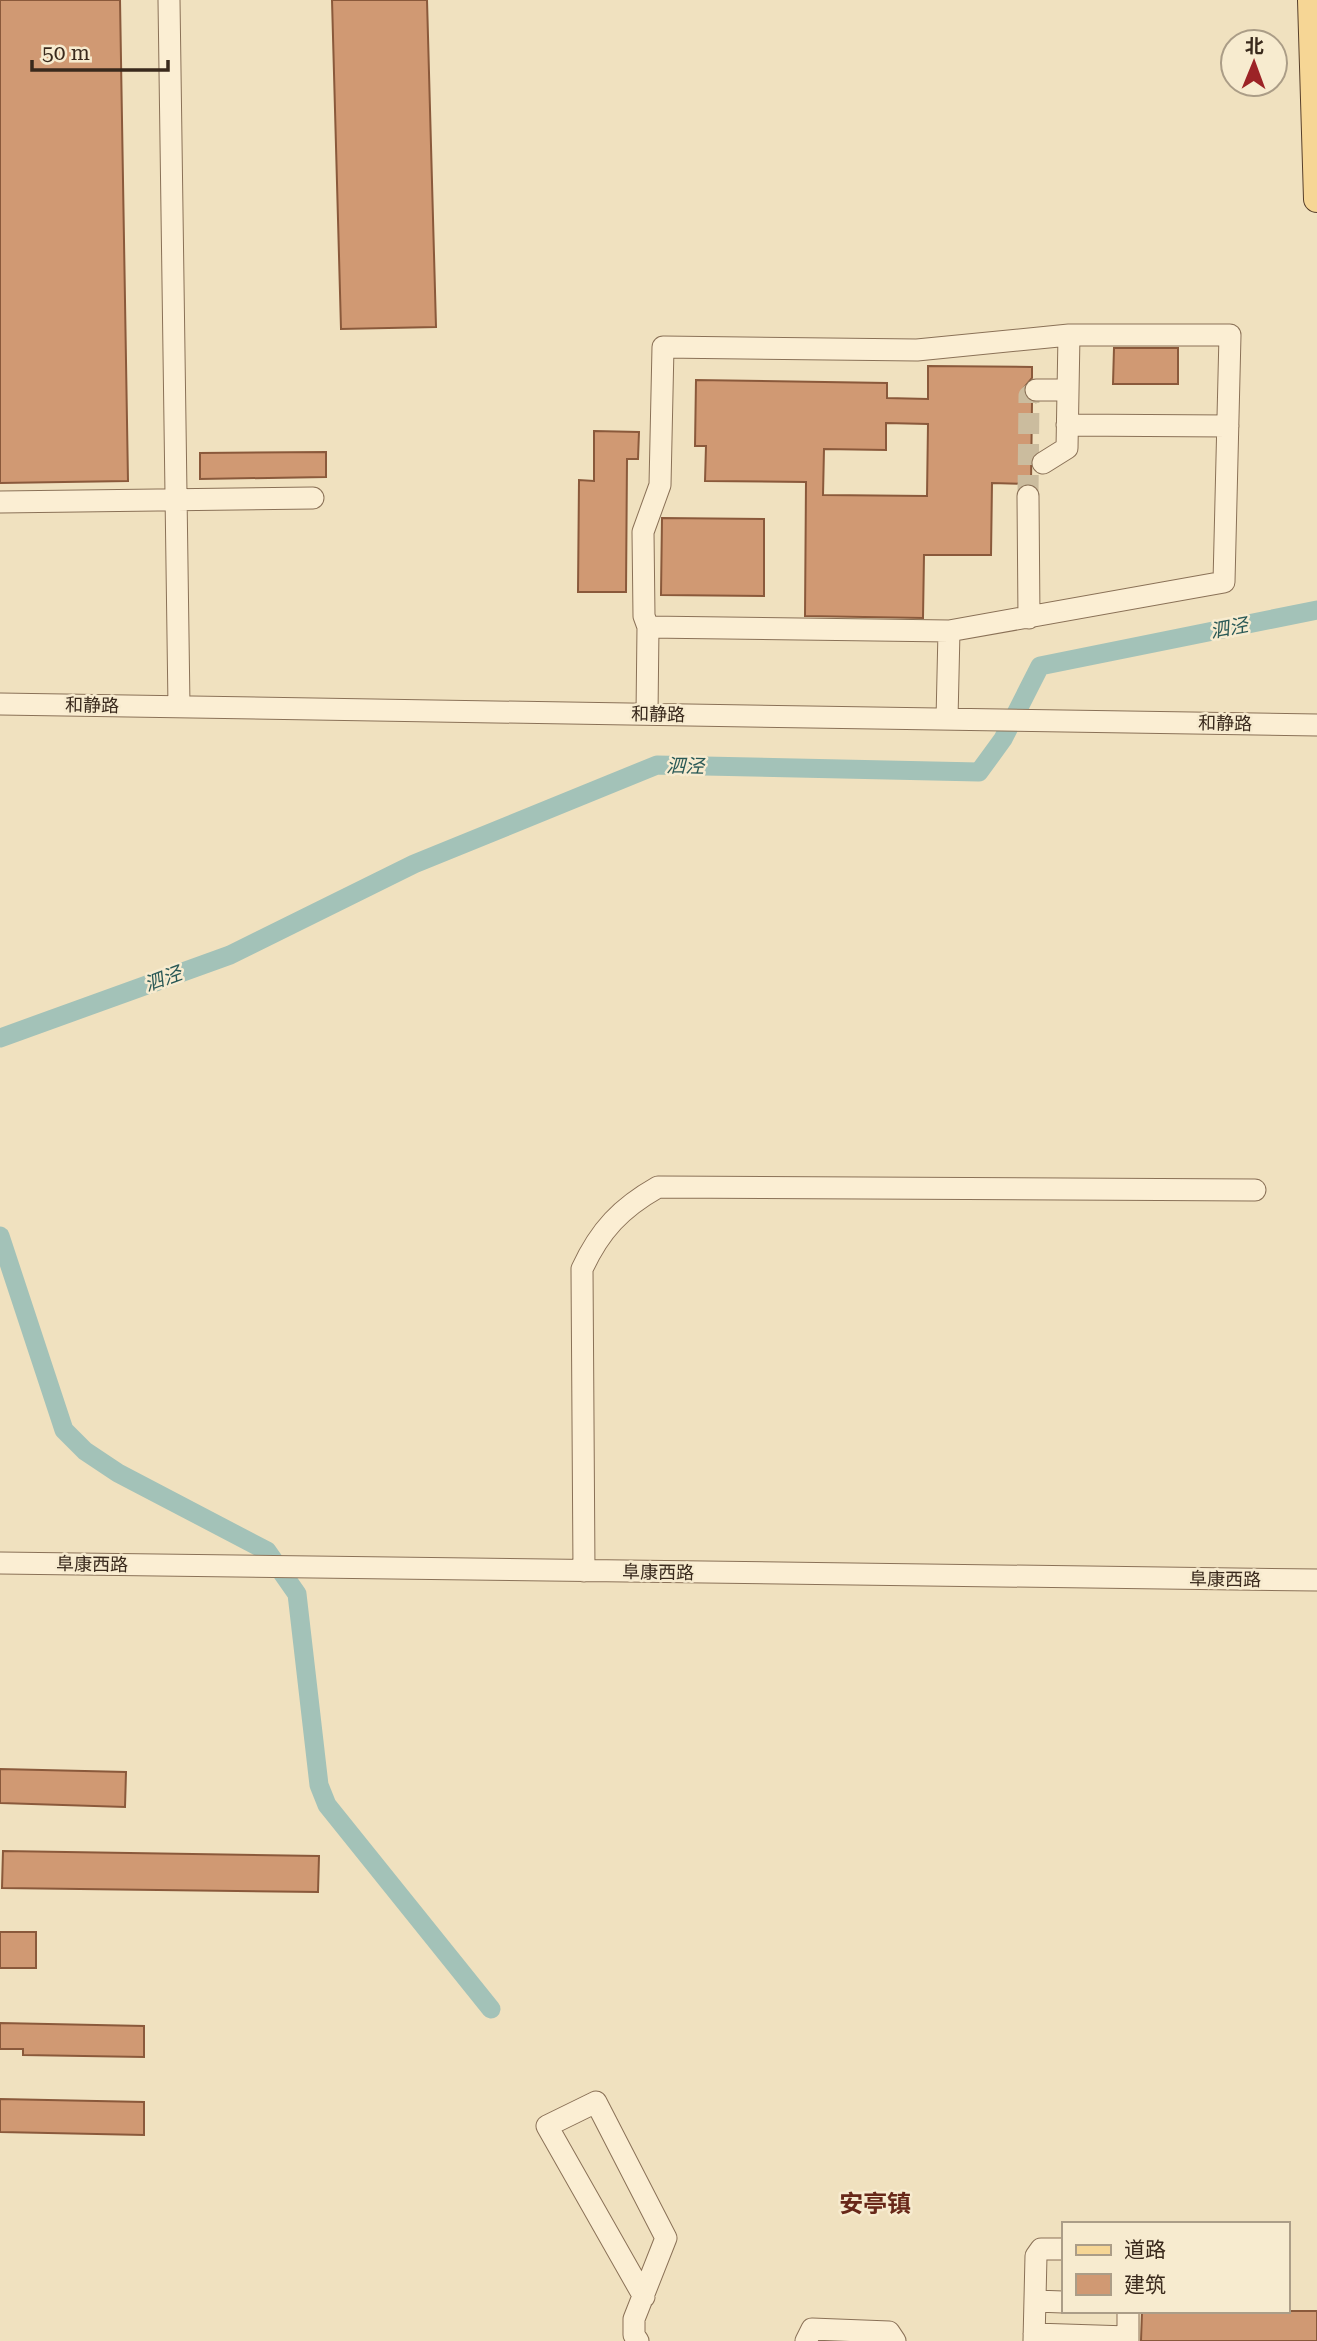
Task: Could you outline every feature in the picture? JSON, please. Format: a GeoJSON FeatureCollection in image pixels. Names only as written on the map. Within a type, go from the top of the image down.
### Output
{"type":"FeatureCollection","features":[{"type":"Feature","properties":{"kind":"main road"},"geometry":{"type":"LineString","coordinates":[[1311,0],[1317,199]]}},
{"type":"Feature","properties":{"kind":"street"},"geometry":{"type":"LineString","coordinates":[[169,0],[179,706]]}},
{"type":"Feature","properties":{"kind":"street"},"geometry":{"type":"LineString","coordinates":[[1043,463],[1067,448],[1069,334]]}},
{"type":"Feature","properties":{"kind":"street"},"geometry":{"type":"LineString","coordinates":[[647,714],[648,626],[644,615],[643,532],[660,485],[663,346],[917,350],[1069,334],[1230,335],[1224,582],[948,631],[648,626]]}},
{"type":"Feature","properties":{"kind":"street"},"geometry":{"type":"LineString","coordinates":[[1036,390],[1068,390]]}},
{"type":"Feature","properties":{"kind":"street"},"geometry":{"type":"LineString","coordinates":[[1067,425],[1228,426]]}},
{"type":"Feature","properties":{"kind":"street"},"geometry":{"type":"LineString","coordinates":[[1028,496],[1029,618]]}},
{"type":"Feature","properties":{"kind":"street"},"geometry":{"type":"LineString","coordinates":[[0,502],[313,498]]}},
{"type":"Feature","properties":{"kind":"street"},"geometry":{"type":"LineString","coordinates":[[947,719],[948,631]]}},
{"type":"Feature","properties":{"kind":"street","name":"和静路"},"geometry":{"type":"LineString","coordinates":[[0,704],[1317,724]]}},
{"type":"Feature","properties":{"kind":"street"},"geometry":{"type":"LineString","coordinates":[[584,1571],[582,1269],[594,1242],[629,1203],[658,1186],[1255,1190]]}},
{"type":"Feature","properties":{"kind":"street","name":"阜康西路"},"geometry":{"type":"LineString","coordinates":[[0,1563],[1317,1580]]}},
{"type":"Feature","properties":{"kind":"street"},"geometry":{"type":"LineString","coordinates":[[638,2341],[634,2335],[634,2319],[644,2297],[666,2238],[596,2102],[547,2126],[644,2297]]}},
{"type":"Feature","properties":{"kind":"street"},"geometry":{"type":"LineString","coordinates":[[1062,2249],[1041,2249],[1035,2256],[1034,2338],[1128,2339],[1128,2313]]}},
{"type":"Feature","properties":{"kind":"street"},"geometry":{"type":"LineString","coordinates":[[1035,2301],[1062,2302]]}},
{"type":"Feature","properties":{"kind":"street"},"geometry":{"type":"LineString","coordinates":[[806,2341],[812,2329],[889,2332],[895,2341]]}},
{"type":"Feature","properties":{"kind":"building"},"geometry":{"type":"Polygon","coordinates":[[[0,0],[120,0],[128,481],[0,483],[0,0]]]}},
{"type":"Feature","properties":{"kind":"building"},"geometry":{"type":"Polygon","coordinates":[[[332,0],[427,0],[436,327],[341,329],[332,0]]]}},
{"type":"Feature","properties":{"kind":"building"},"geometry":{"type":"Polygon","coordinates":[[[1114,348],[1178,348],[1178,384],[1113,384],[1114,348]]]}},
{"type":"Feature","properties":{"kind":"building"},"geometry":{"type":"Polygon","coordinates":[[[928,366],[1032,367],[1032,378],[1023,389],[1025,397],[1032,402],[1031,484],[992,483],[991,555],[924,555],[923,618],[805,616],[806,482],[705,481],[706,446],[695,446],[696,380],[887,383],[887,398],[928,399],[928,366]],[[886,423],[886,450],[824,449],[823,495],[927,496],[928,424],[886,423]]]}},
{"type":"Feature","properties":{"kind":"building"},"geometry":{"type":"Polygon","coordinates":[[[594,431],[639,432],[638,459],[627,459],[626,592],[578,592],[579,480],[594,481],[594,431]]]}},
{"type":"Feature","properties":{"kind":"building"},"geometry":{"type":"Polygon","coordinates":[[[326,452],[326,477],[200,479],[200,453],[326,452]]]}},
{"type":"Feature","properties":{"kind":"building"},"geometry":{"type":"Polygon","coordinates":[[[662,518],[764,519],[764,596],[661,595],[662,518]]]}},
{"type":"Feature","properties":{"kind":"building"},"geometry":{"type":"Polygon","coordinates":[[[0,1769],[126,1772],[125,1807],[0,1803],[0,1769]]]}},
{"type":"Feature","properties":{"kind":"building"},"geometry":{"type":"Polygon","coordinates":[[[3,1851],[319,1856],[318,1892],[2,1888],[3,1851]]]}},
{"type":"Feature","properties":{"kind":"building"},"geometry":{"type":"Polygon","coordinates":[[[0,1932],[36,1932],[36,1968],[0,1968],[0,1932]]]}},
{"type":"Feature","properties":{"kind":"building"},"geometry":{"type":"Polygon","coordinates":[[[0,2023],[144,2026],[144,2057],[23,2055],[23,2049],[0,2049],[0,2023]]]}},
{"type":"Feature","properties":{"kind":"building"},"geometry":{"type":"Polygon","coordinates":[[[0,2099],[144,2102],[144,2135],[0,2132],[0,2099]]]}},
{"type":"Feature","properties":{"kind":"building"},"geometry":{"type":"Polygon","coordinates":[[[1317,2311],[1317,2341],[1141,2341],[1142,2313],[1317,2311]]]}},
{"type":"Feature","properties":{"kind":"waterway","name":"泗泾"},"geometry":{"type":"LineString","coordinates":[[0,1038],[230,955],[414,864],[657,765],[979,772],[1003,739],[1040,666],[1317,610]]}},
{"type":"Feature","properties":{"kind":"waterway"},"geometry":{"type":"LineString","coordinates":[[0,1236],[64,1430],[85,1451],[118,1473],[267,1551],[297,1594],[319,1785],[327,1805],[491,2009]]}},
{"type":"Feature","properties":{"kind":"tunnel"},"geometry":{"type":"LineString","coordinates":[[1028,496],[1029,396],[1036,390]]}},
{"type":"Feature","properties":{"kind":"district","name":"安亭镇"},"geometry":{"type":"Point","coordinates":[875,2204]}}]}
